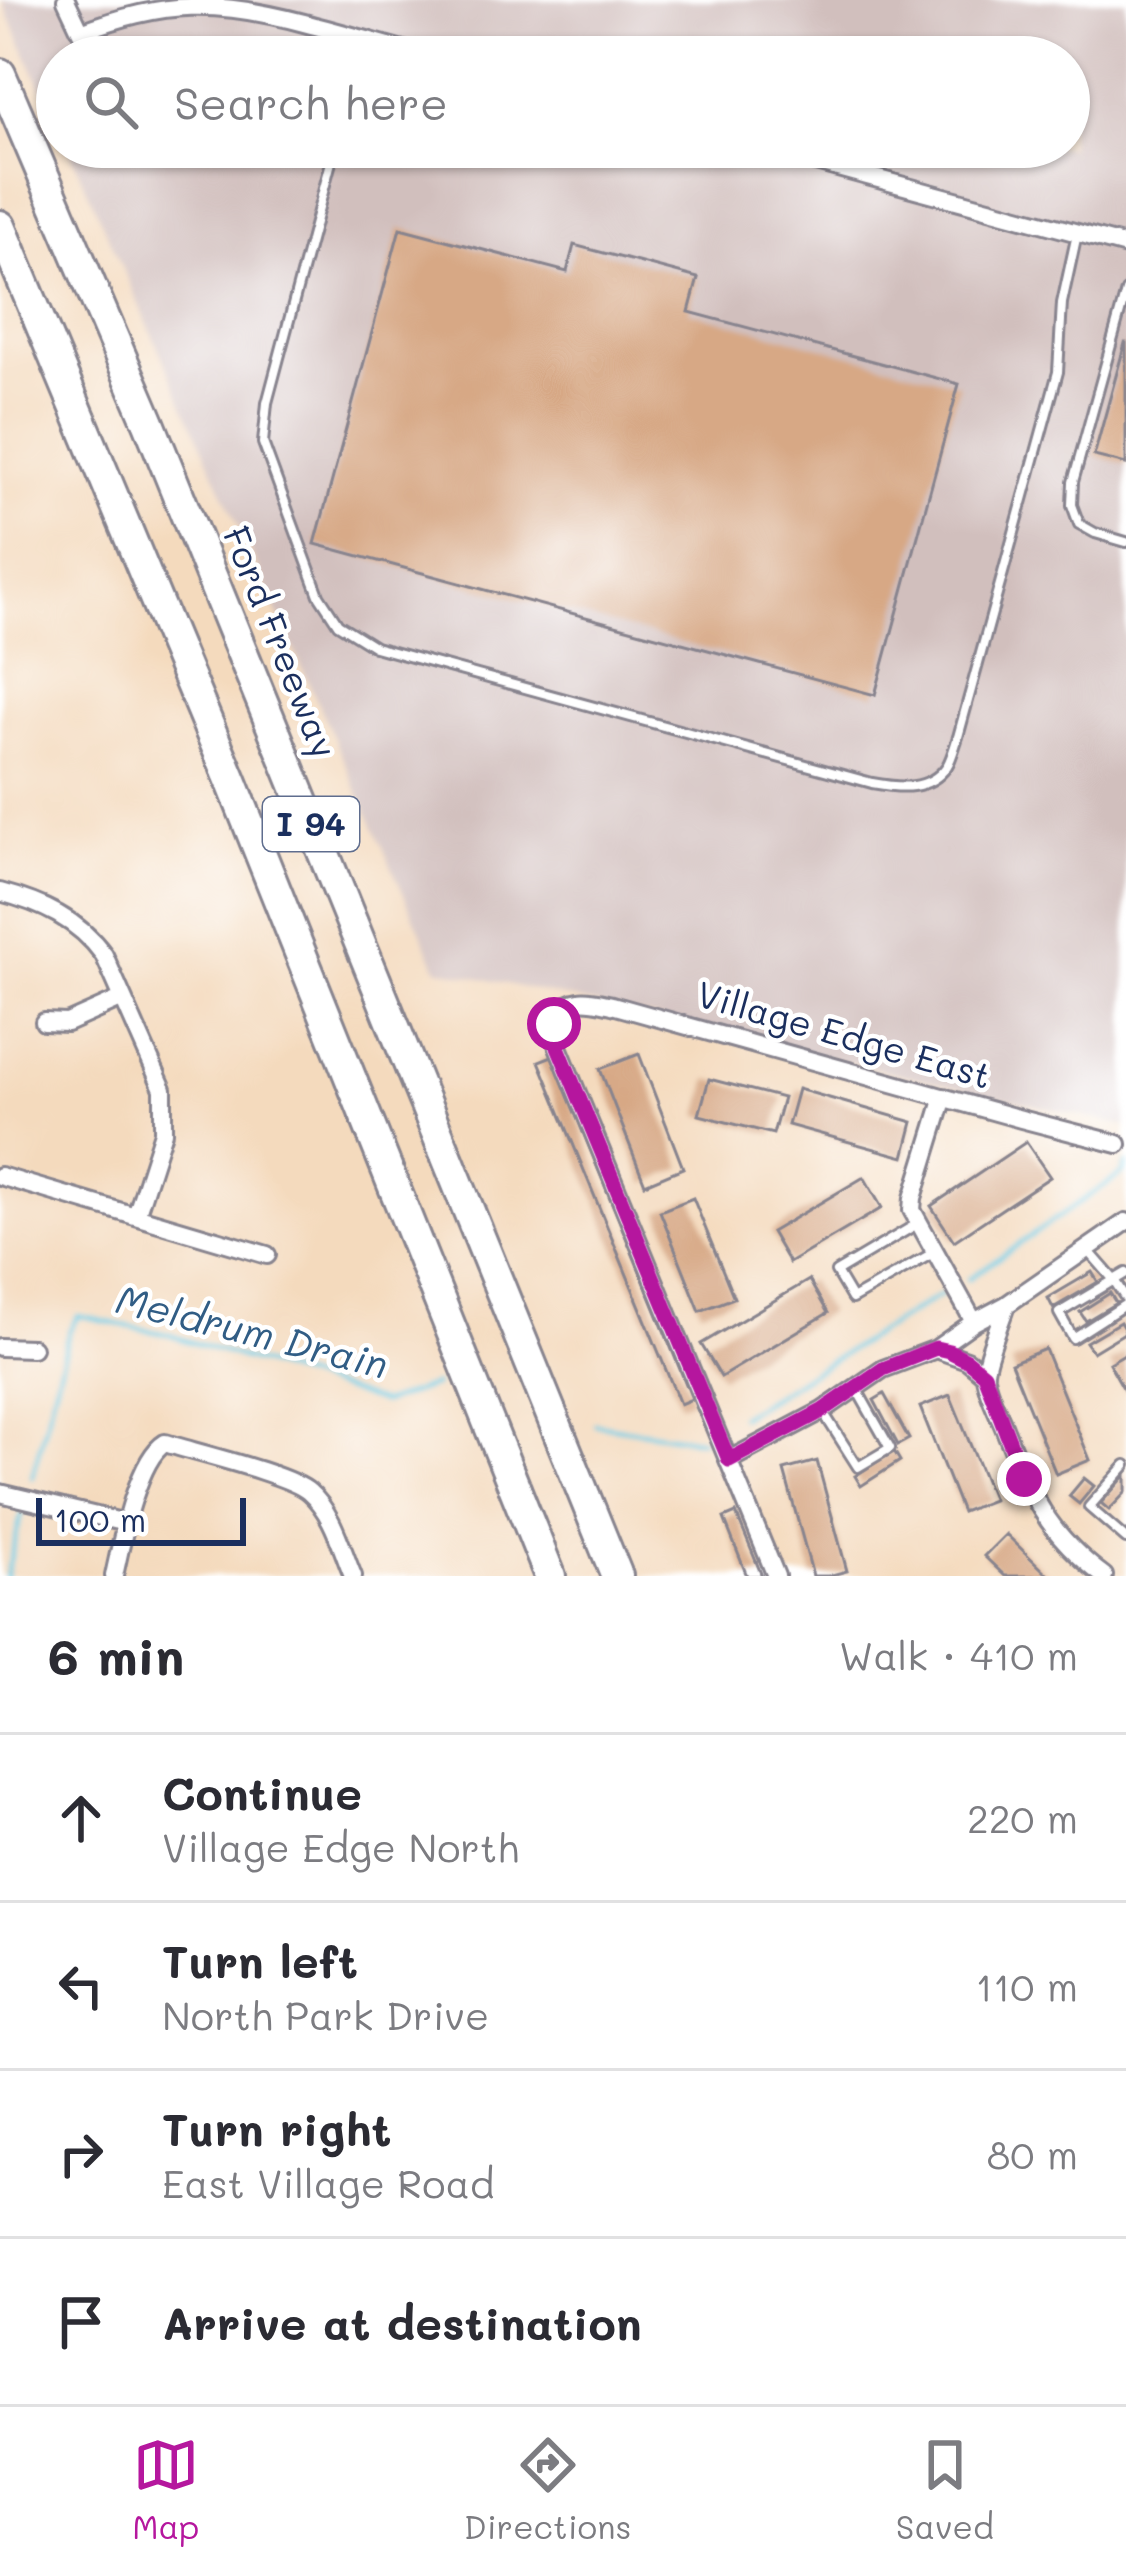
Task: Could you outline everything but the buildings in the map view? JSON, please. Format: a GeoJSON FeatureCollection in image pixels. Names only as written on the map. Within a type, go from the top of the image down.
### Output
{"type":"FeatureCollection","features":[{"type":"Feature","properties":{"kind":"highway","name":"Ford Freeway"},"geometry":{"type":"LineString","coordinates":[[0,74],[36,158]]}},
{"type":"Feature","properties":{"kind":"highway","name":"Ford Freeway"},"geometry":{"type":"LineString","coordinates":[[40,168],[149,423],[616,1576]]}},
{"type":"Feature","properties":{"kind":"highway","name":"I 94"},"geometry":{"type":"LineString","coordinates":[[0,226],[239,802],[550,1576]]}},
{"type":"Feature","properties":{"kind":"street"},"geometry":{"type":"LineString","coordinates":[[65,0],[81,32],[149,4],[197,0],[240,5],[328,36]]}},
{"type":"Feature","properties":{"kind":"street"},"geometry":{"type":"LineString","coordinates":[[837,168],[1077,232],[1124,240]]}},
{"type":"Feature","properties":{"kind":"street"},"geometry":{"type":"LineString","coordinates":[[0,892],[52,909],[92,938],[104,955],[163,1089],[163,1132],[136,1216]]}},
{"type":"Feature","properties":{"kind":"street"},"geometry":{"type":"LineString","coordinates":[[44,1022],[68,1023],[123,998]]}},
{"type":"Feature","properties":{"kind":"street","name":"Village Edge East"},"geometry":{"type":"LineString","coordinates":[[729,1460],[554,1037],[557,1014],[572,1001],[590,1000],[1118,1144]]}},
{"type":"Feature","properties":{"kind":"street"},"geometry":{"type":"LineString","coordinates":[[944,1097],[912,1210],[974,1322]]}},
{"type":"Feature","properties":{"kind":"street"},"geometry":{"type":"LineString","coordinates":[[0,1176],[267,1255]]}},
{"type":"Feature","properties":{"kind":"street"},"geometry":{"type":"LineString","coordinates":[[776,1576],[729,1460],[822,1411],[883,1369],[936,1348],[1126,1222]]}},
{"type":"Feature","properties":{"kind":"street"},"geometry":{"type":"LineString","coordinates":[[984,1374],[1006,1305]]}},
{"type":"Feature","properties":{"kind":"street"},"geometry":{"type":"LineString","coordinates":[[0,1347],[32,1348]]}},
{"type":"Feature","properties":{"kind":"street"},"geometry":{"type":"LineString","coordinates":[[936,1348],[967,1360],[984,1374],[1042,1514],[1078,1557],[1104,1576]]}},
{"type":"Feature","properties":{"kind":"street"},"geometry":{"type":"LineString","coordinates":[[114,1576],[146,1466],[156,1448],[165,1443],[308,1490],[330,1518],[353,1576]]}},
{"type":"Feature","properties":{"kind":"street"},"geometry":{"type":"LineString","coordinates":[[0,1493],[126,1523]]}},
{"type":"Feature","properties":{"kind":"lane"},"geometry":{"type":"LineString","coordinates":[[329,168],[267,403],[263,443],[319,595],[338,624],[375,647],[903,789],[926,783],[947,767],[958,736],[1058,372],[1062,303],[1077,232]]}},
{"type":"Feature","properties":{"kind":"lane"},"geometry":{"type":"LineString","coordinates":[[1126,291],[1073,482],[1072,505],[1078,524],[1126,542]]}},
{"type":"Feature","properties":{"kind":"lane"},"geometry":{"type":"LineString","coordinates":[[918,1223],[836,1272],[852,1299],[934,1252]]}},
{"type":"Feature","properties":{"kind":"lane"},"geometry":{"type":"LineString","coordinates":[[1087,1250],[1114,1280],[1126,1302],[1073,1338],[1059,1313],[1114,1280],[1126,1273]]}},
{"type":"Feature","properties":{"kind":"lane"},"geometry":{"type":"LineString","coordinates":[[822,1411],[858,1467],[890,1448],[856,1388]]}},
{"type":"Feature","properties":{"kind":"lane"},"geometry":{"type":"LineString","coordinates":[[1126,1465],[1089,1507],[1126,1539]]}},
{"type":"Feature","properties":{"kind":"shaded area"},"geometry":{"type":"Polygon","coordinates":[[[2,0],[1126,0],[1126,1126],[437,968],[77,168],[1090,168],[1090,36],[36,36],[36,75],[2,0]]]}},
{"type":"Feature","properties":{"kind":"waterway","name":"Meldrum Drain"},"geometry":{"type":"LineString","coordinates":[[968,1279],[1123,1173],[1126,1164]]}},
{"type":"Feature","properties":{"kind":"waterway","name":"Meldrum Drain"},"geometry":{"type":"LineString","coordinates":[[740,1416],[942,1294]]}},
{"type":"Feature","properties":{"kind":"waterway","name":"Meldrum Drain"},"geometry":{"type":"LineString","coordinates":[[32,1477],[69,1331],[78,1316],[166,1334],[383,1403],[435,1385]]}},
{"type":"Feature","properties":{"kind":"waterway","name":"Meldrum Drain"},"geometry":{"type":"LineString","coordinates":[[595,1424],[702,1440]]}},
{"type":"Feature","properties":{"kind":"waterway","name":"Meldrum Drain"},"geometry":{"type":"LineString","coordinates":[[6,1576],[22,1513]]}},
{"type":"Feature","properties":{"kind":"route"},"geometry":{"type":"LineString","coordinates":[[554,1024],[554,1037],[729,1460],[822,1411],[883,1369],[936,1348],[967,1360],[984,1374],[1024,1479]]}}]}
